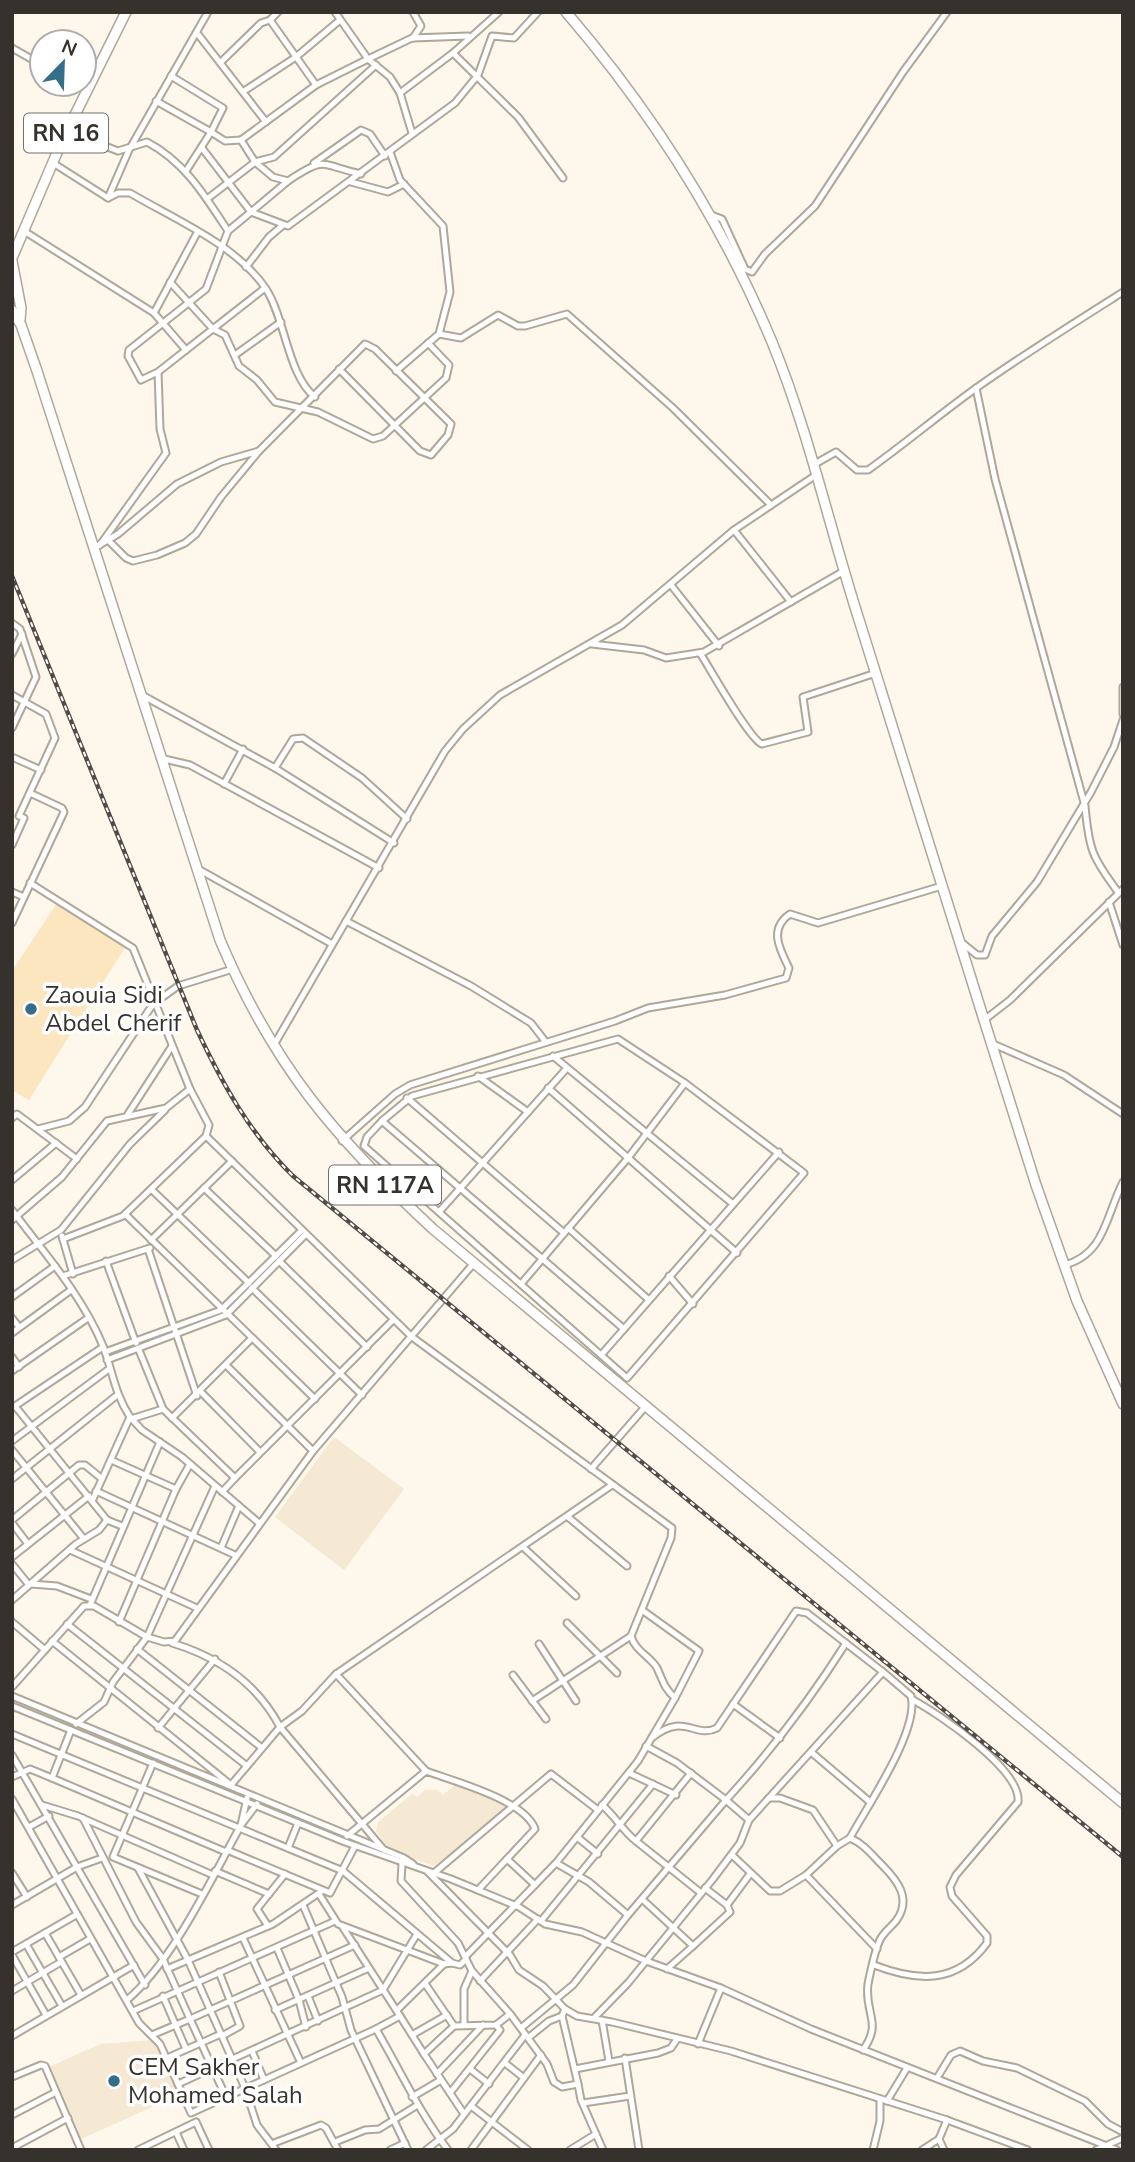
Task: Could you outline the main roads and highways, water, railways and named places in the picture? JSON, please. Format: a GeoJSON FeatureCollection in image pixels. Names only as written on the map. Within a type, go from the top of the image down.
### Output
{"type":"FeatureCollection","features":[{"type":"Feature","properties":{"kind":"main road","name":"RN 16"},"geometry":{"type":"LineString","coordinates":[[98,61],[126,12]]}},
{"type":"Feature","properties":{"kind":"main road"},"geometry":{"type":"LineString","coordinates":[[566,12],[635,95],[711,215],[772,343],[813,465],[958,940],[1064,1265],[1123,1404]]}},
{"type":"Feature","properties":{"kind":"main road","name":"RN 16"},"geometry":{"type":"LineString","coordinates":[[12,259],[80,98]]}},
{"type":"Feature","properties":{"kind":"main road"},"geometry":{"type":"LineString","coordinates":[[12,259],[21,308],[18,324]]}},
{"type":"Feature","properties":{"kind":"main road","name":"RN 117A"},"geometry":{"type":"LineString","coordinates":[[12,310],[97,546],[195,868],[233,970],[274,1047],[342,1141],[398,1197],[474,1263],[1123,1803]]}},
{"type":"Feature","properties":{"kind":"railway"},"geometry":{"type":"LineString","coordinates":[[12,576],[197,1030],[238,1107],[263,1143],[293,1176],[1123,1857]]}},
{"type":"Feature","properties":{"kind":"place","name":"Zaouia Sidi Abdel Cherif"},"geometry":{"type":"Point","coordinates":[31,1009]}},
{"type":"Feature","properties":{"kind":"place","name":"CEM Sakher Mohamed Salah"},"geometry":{"type":"Point","coordinates":[114,2081]}}]}
